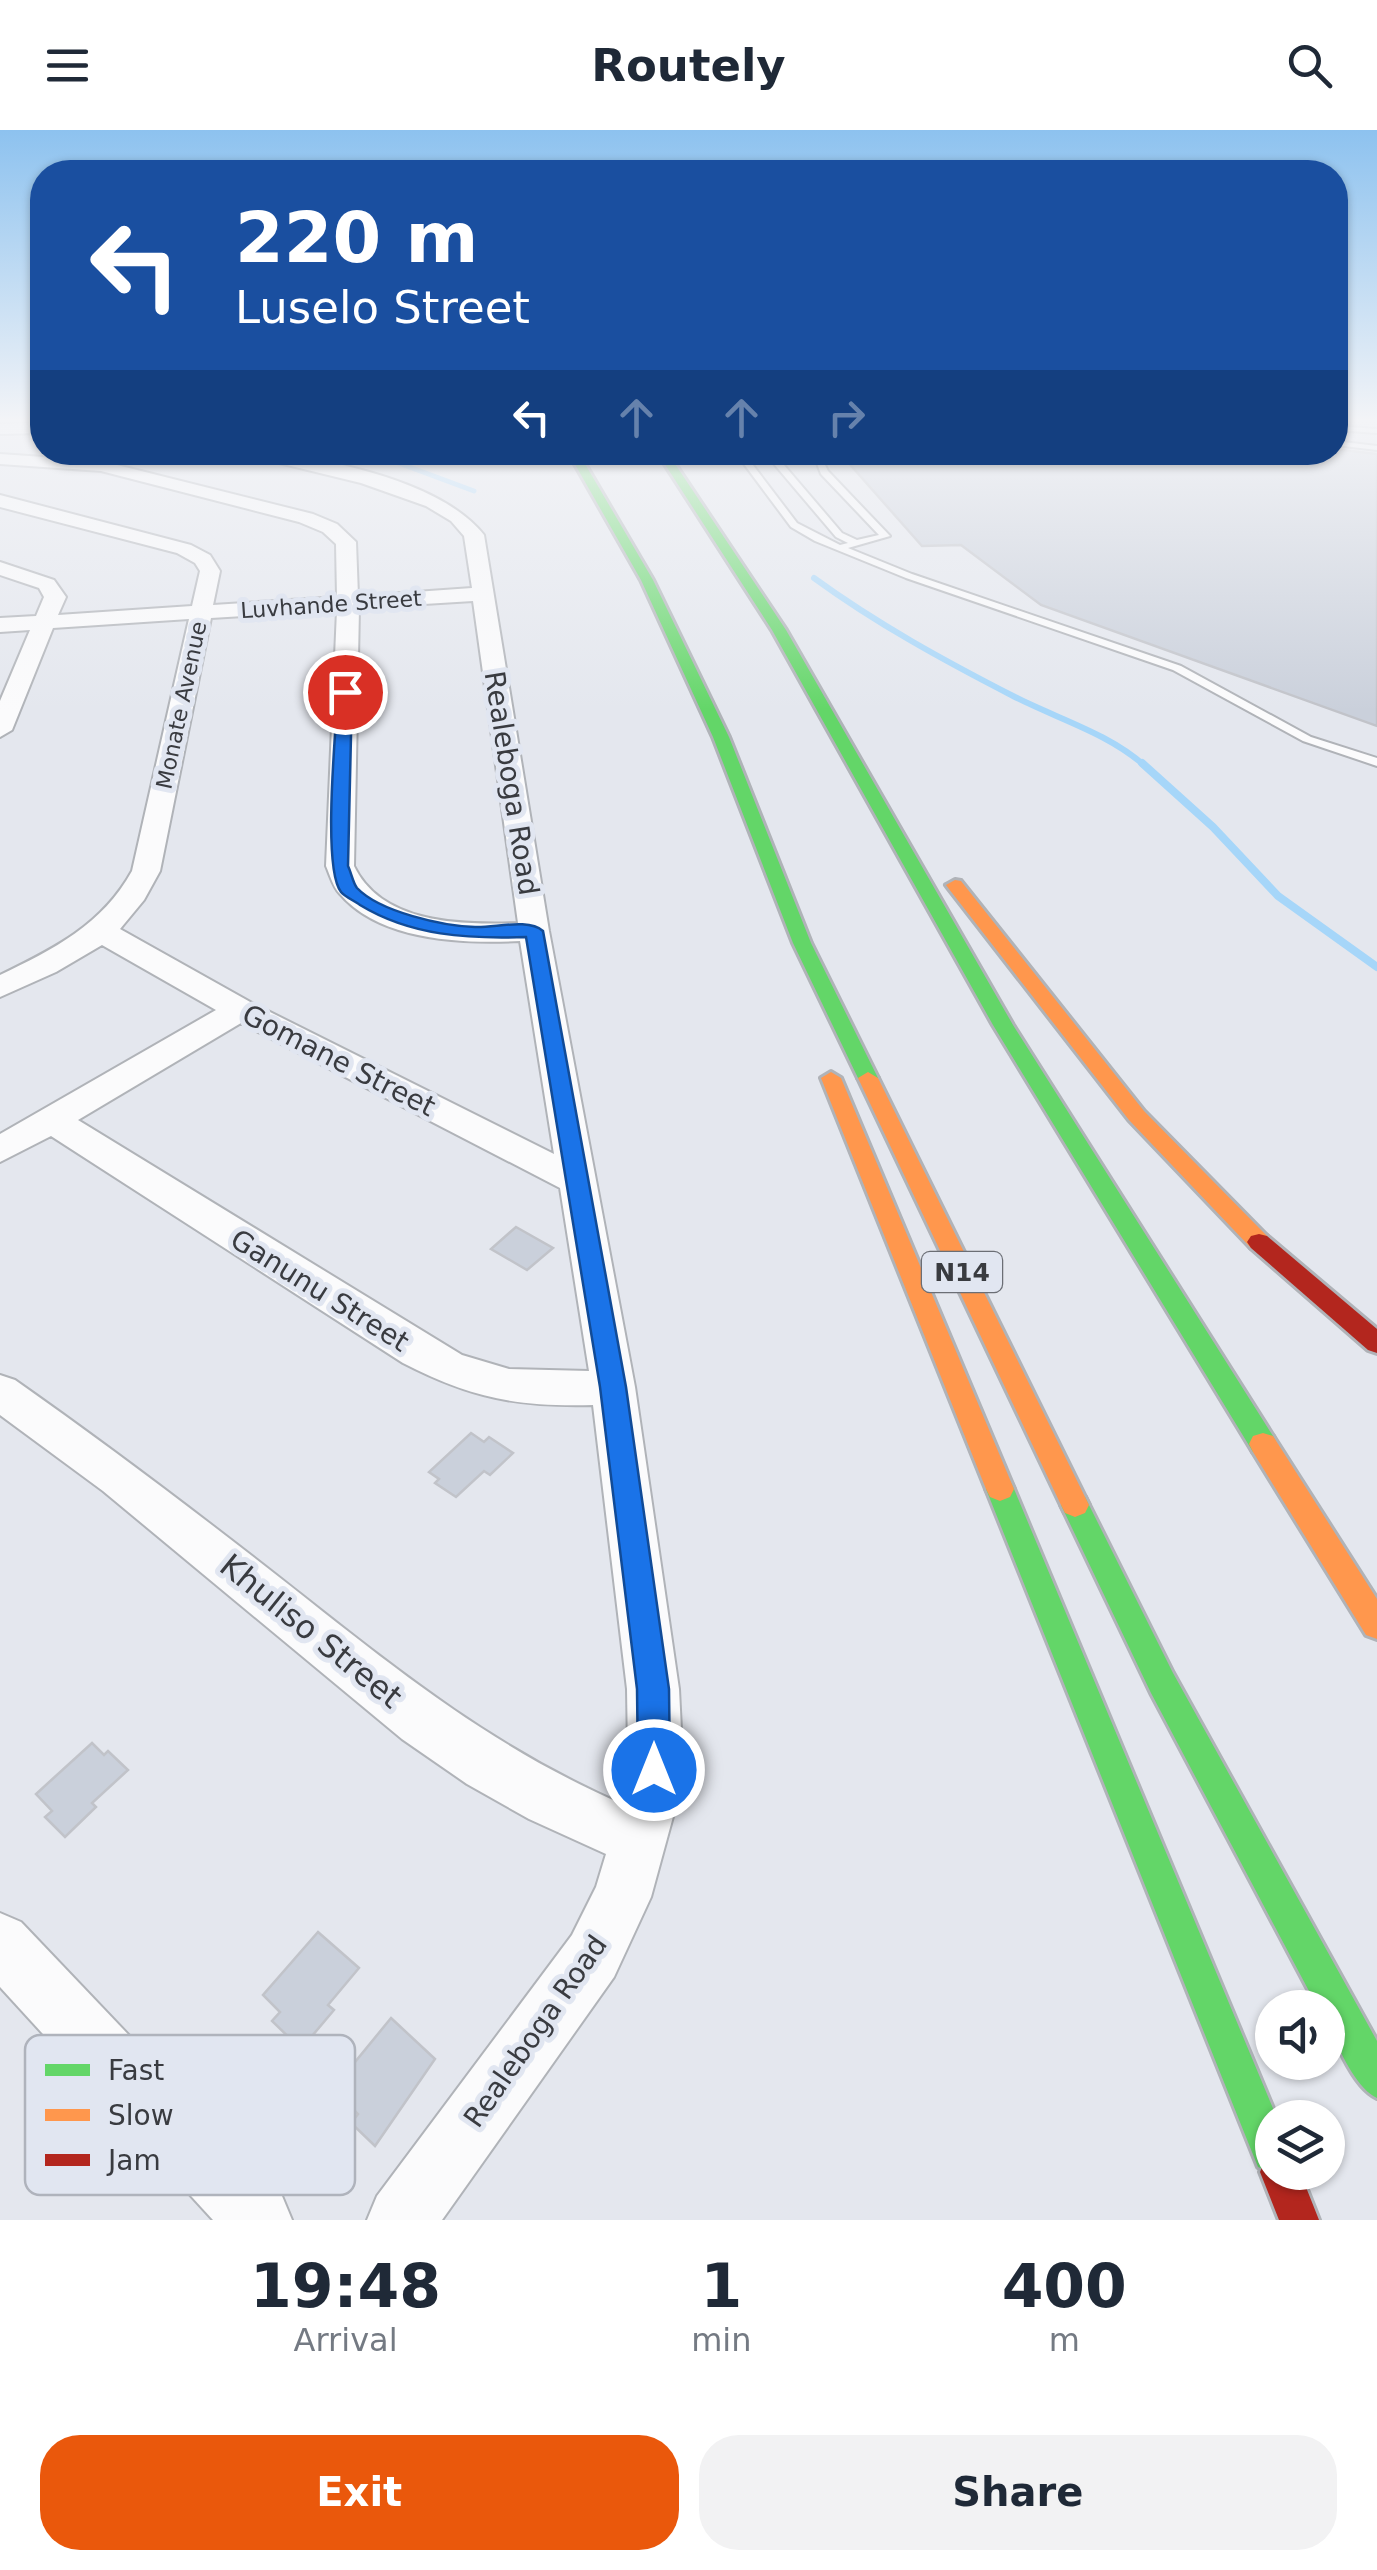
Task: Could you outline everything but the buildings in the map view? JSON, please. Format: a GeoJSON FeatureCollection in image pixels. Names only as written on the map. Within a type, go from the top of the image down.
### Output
{"type":"FeatureCollection","features":[{"type":"Feature","properties":{"kind":"highway","name":"N14"},"geometry":{"type":"LineString","coordinates":[[610,516],[647,580],[722,737],[802,943],[1162,1683],[1377,2079]]}},
{"type":"Feature","properties":{"kind":"highway"},"geometry":{"type":"LineString","coordinates":[[709,516],[1070,1136],[1377,1625]]}},
{"type":"Feature","properties":{"kind":"highway"},"geometry":{"type":"LineString","coordinates":[[833,723],[1114,1091],[1192,1178],[1288,1268],[1377,1343]]}},
{"type":"Feature","properties":{"kind":"highway"},"geometry":{"type":"LineString","coordinates":[[802,943],[805,1003]]}},
{"type":"Feature","properties":{"kind":"highway"},"geometry":{"type":"LineString","coordinates":[[822,1056],[1255,2112]]}},
{"type":"Feature","properties":{"kind":"highway"},"geometry":{"type":"LineString","coordinates":[[1288,2190],[1300,2220]]}},
{"type":"Feature","properties":{"kind":"street","name":"Monate Avenue"},"geometry":{"type":"LineString","coordinates":[[0,987],[102,932],[126,908],[146,871],[210,570],[196,554],[65,516]]}},
{"type":"Feature","properties":{"kind":"street"},"geometry":{"type":"LineString","coordinates":[[296,516],[330,528],[348,546],[340,866],[348,890],[381,910],[424,926],[474,933],[534,931]]}},
{"type":"Feature","properties":{"kind":"street","name":"Realeboga Road"},"geometry":{"type":"LineString","coordinates":[[402,2220],[592,1956],[622,1898],[652,1792],[653,1689],[613,1387],[534,931],[472,532],[451,516]]}},
{"type":"Feature","properties":{"kind":"street"},"geometry":{"type":"LineString","coordinates":[[0,568],[53,588],[55,597],[0,730]]}},
{"type":"Feature","properties":{"kind":"street","name":"Luvhande Street"},"geometry":{"type":"LineString","coordinates":[[0,625],[483,594]]}},
{"type":"Feature","properties":{"kind":"street","name":"Gomane Street"},"geometry":{"type":"LineString","coordinates":[[102,932],[240,1010],[579,1182]]}},
{"type":"Feature","properties":{"kind":"street"},"geometry":{"type":"LineString","coordinates":[[0,1150],[240,1010]]}},
{"type":"Feature","properties":{"kind":"street","name":"Ganunu Street"},"geometry":{"type":"LineString","coordinates":[[52,1120],[418,1352],[452,1369],[478,1380],[514,1386],[613,1387]]}},
{"type":"Feature","properties":{"kind":"street","name":"Khuliso Street"},"geometry":{"type":"LineString","coordinates":[[0,1392],[120,1478],[421,1721],[486,1765],[549,1800],[640,1840]]}},
{"type":"Feature","properties":{"kind":"street"},"geometry":{"type":"LineString","coordinates":[[0,1943],[86,2035]]}},
{"type":"Feature","properties":{"kind":"street"},"geometry":{"type":"LineString","coordinates":[[235,2195],[258,2220]]}},
{"type":"Feature","properties":{"kind":"lane"},"geometry":{"type":"LineString","coordinates":[[788,516],[799,529],[839,548],[1218,682]]}},
{"type":"Feature","properties":{"kind":"lane"},"geometry":{"type":"LineString","coordinates":[[822,516],[838,535],[861,545]]}},
{"type":"Feature","properties":{"kind":"lane"},"geometry":{"type":"LineString","coordinates":[[839,548],[861,545],[884,534],[867,516]]}},
{"type":"Feature","properties":{"kind":"lane"},"geometry":{"type":"LineString","coordinates":[[1196,677],[1307,739],[1377,765]]}},
{"type":"Feature","properties":{"kind":"waterway"},"geometry":{"type":"LineString","coordinates":[[814,578],[912,641],[1015,697],[1099,735],[1145,766]]}},
{"type":"Feature","properties":{"kind":"waterway"},"geometry":{"type":"LineString","coordinates":[[1142,763],[1213,827],[1278,896],[1377,967]]}},
{"type":"Feature","properties":{"kind":"traffic: fast"},"geometry":{"type":"LineString","coordinates":[[610,516],[647,580],[721,737],[802,943],[868,1078]]}},
{"type":"Feature","properties":{"kind":"traffic: fast"},"geometry":{"type":"LineString","coordinates":[[704,516],[779,630],[1003,1025],[1263,1444]]}},
{"type":"Feature","properties":{"kind":"traffic: fast"},"geometry":{"type":"LineString","coordinates":[[1000,1489],[1255,2112]]}},
{"type":"Feature","properties":{"kind":"traffic: fast"},"geometry":{"type":"LineString","coordinates":[[1075,1505],[1162,1683],[1377,2079]]}},
{"type":"Feature","properties":{"kind":"traffic: slow"},"geometry":{"type":"LineString","coordinates":[[955,885],[1137,1115],[1259,1242]]}},
{"type":"Feature","properties":{"kind":"traffic: slow"},"geometry":{"type":"LineString","coordinates":[[831,1078],[1000,1489]]}},
{"type":"Feature","properties":{"kind":"traffic: slow"},"geometry":{"type":"LineString","coordinates":[[868,1078],[1075,1505]]}},
{"type":"Feature","properties":{"kind":"traffic: slow"},"geometry":{"type":"LineString","coordinates":[[1263,1444],[1377,1625]]}},
{"type":"Feature","properties":{"kind":"traffic: jam"},"geometry":{"type":"LineString","coordinates":[[1259,1242],[1377,1343]]}},
{"type":"Feature","properties":{"kind":"traffic: jam"},"geometry":{"type":"LineString","coordinates":[[1287,2190],[1299,2220]]}},
{"type":"Feature","properties":{"kind":"route"},"geometry":{"type":"LineString","coordinates":[[345,692],[340,866],[348,890],[381,910],[424,926],[474,933],[534,931],[613,1387],[653,1689],[654,1770]]}}]}
